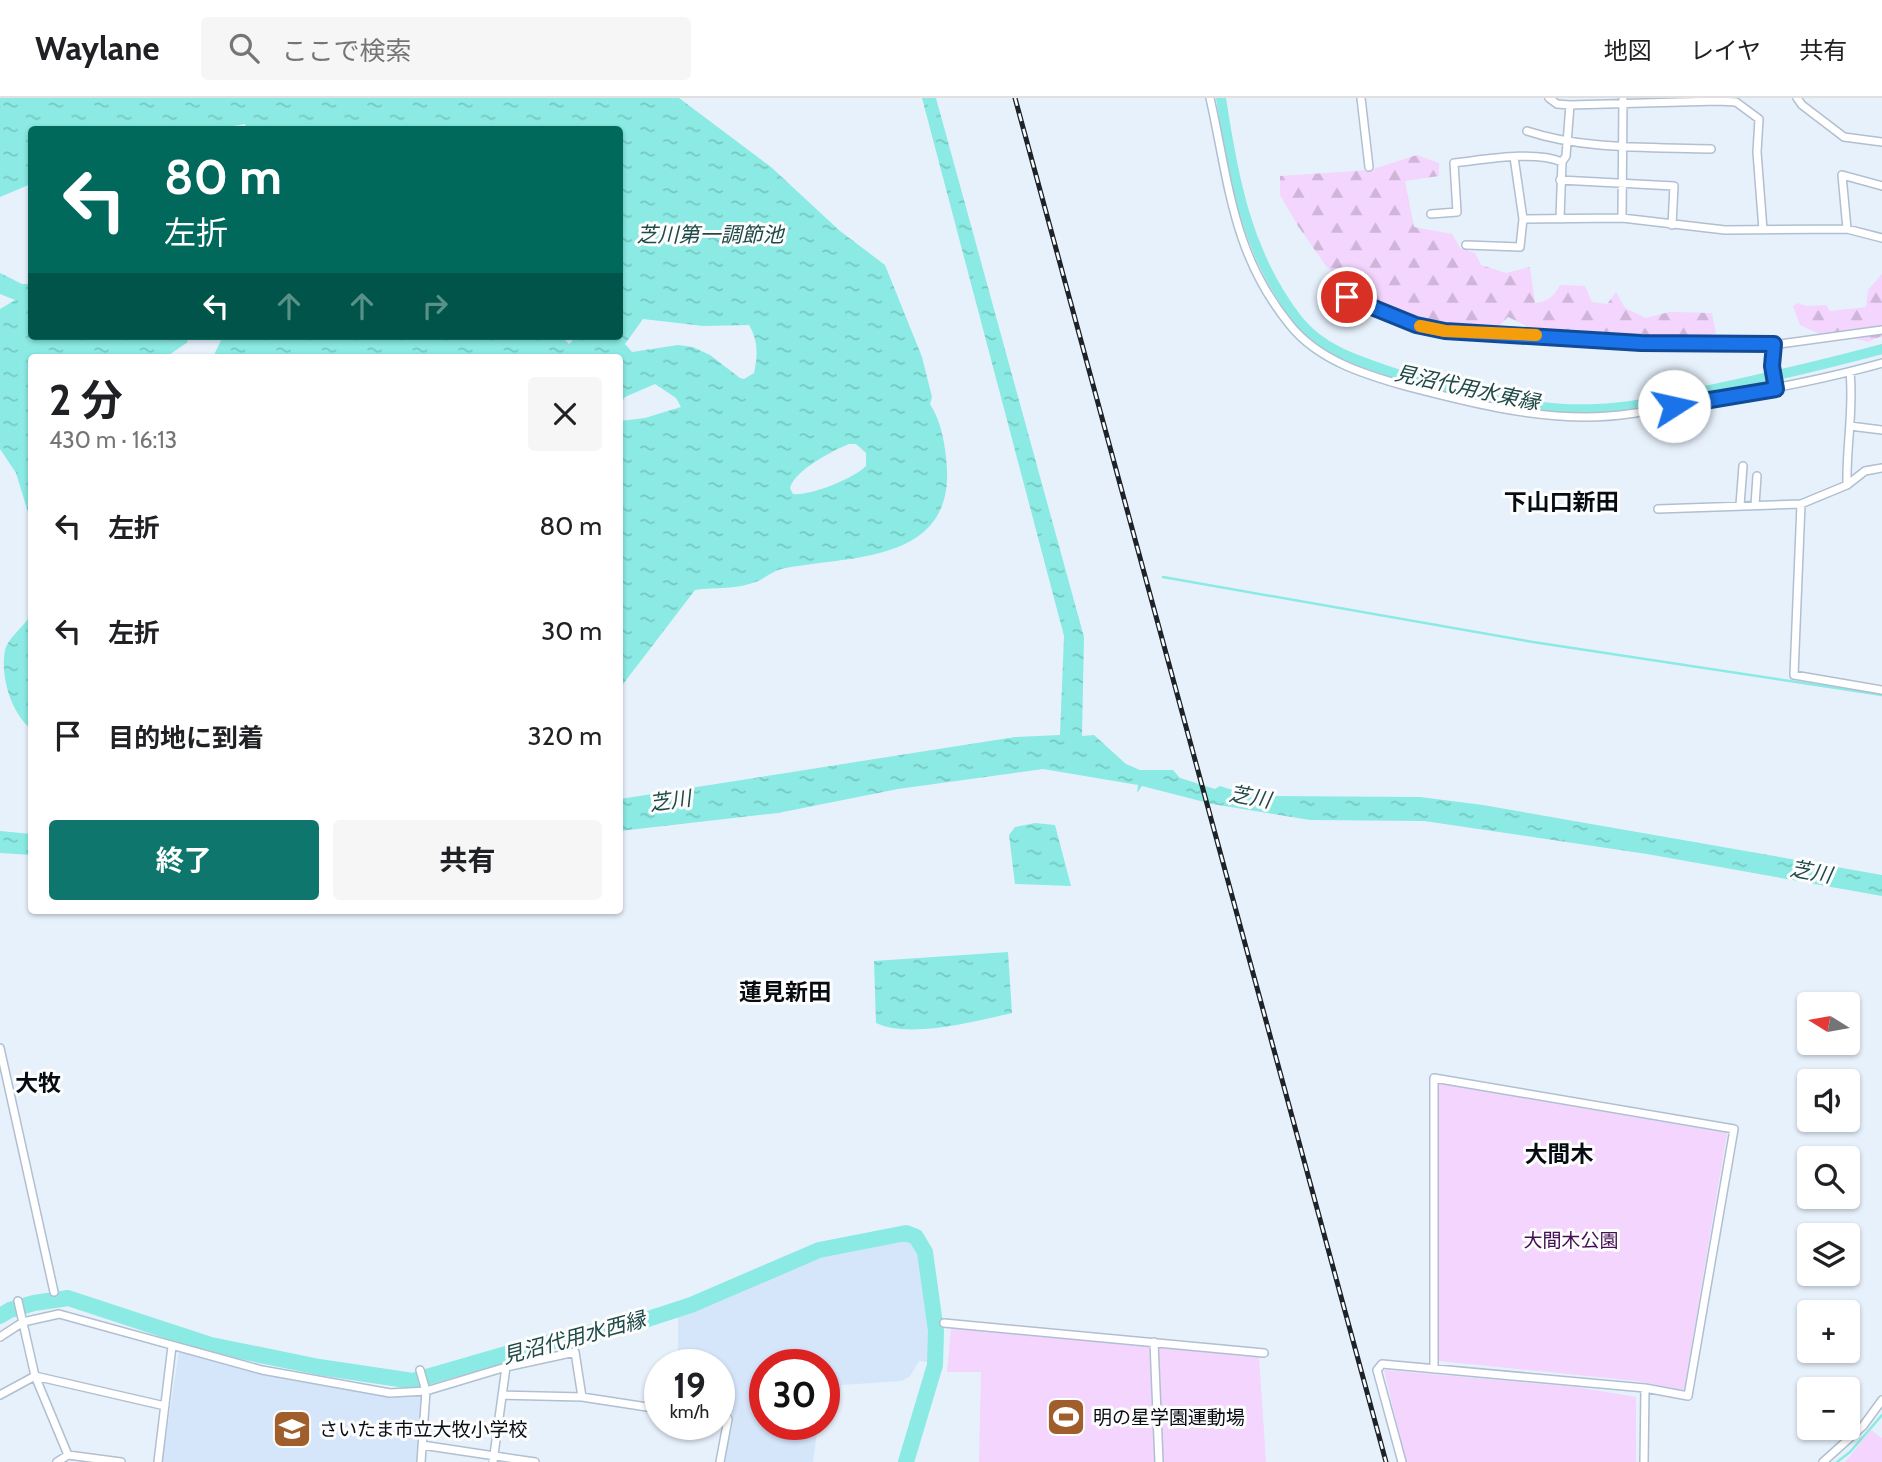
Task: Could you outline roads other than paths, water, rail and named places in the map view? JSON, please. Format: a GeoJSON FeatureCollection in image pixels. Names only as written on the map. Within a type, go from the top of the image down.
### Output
{"type":"FeatureCollection","features":[{"type":"Feature","properties":{"kind":"street"},"geometry":{"type":"LineString","coordinates":[[1210,98],[1226,191],[1241,239],[1263,284],[1296,332],[1347,367],[1470,403],[1583,417],[1629,414],[1850,372],[1882,363]]}},
{"type":"Feature","properties":{"kind":"street"},"geometry":{"type":"LineString","coordinates":[[1361,98],[1369,167]]}},
{"type":"Feature","properties":{"kind":"street"},"geometry":{"type":"LineString","coordinates":[[1549,98],[1557,104],[1570,105],[1709,100],[1736,102],[1759,119],[1757,152],[1763,230]]}},
{"type":"Feature","properties":{"kind":"street"},"geometry":{"type":"LineString","coordinates":[[1744,107],[1750,98]]}},
{"type":"Feature","properties":{"kind":"street"},"geometry":{"type":"LineString","coordinates":[[1797,98],[1801,105],[1844,136],[1882,142]]}},
{"type":"Feature","properties":{"kind":"street"},"geometry":{"type":"LineString","coordinates":[[1622,218],[1623,102]]}},
{"type":"Feature","properties":{"kind":"street"},"geometry":{"type":"LineString","coordinates":[[1560,219],[1560,180],[1570,105]]}},
{"type":"Feature","properties":{"kind":"street"},"geometry":{"type":"LineString","coordinates":[[1527,131],[1567,140],[1623,146],[1711,149]]}},
{"type":"Feature","properties":{"kind":"street"},"geometry":{"type":"LineString","coordinates":[[1431,214],[1457,212],[1454,163],[1514,157],[1555,159],[1562,162]]}},
{"type":"Feature","properties":{"kind":"street"},"geometry":{"type":"LineString","coordinates":[[1466,245],[1520,247],[1523,219],[1514,157]]}},
{"type":"Feature","properties":{"kind":"street"},"geometry":{"type":"LineString","coordinates":[[1847,229],[1842,175],[1882,186]]}},
{"type":"Feature","properties":{"kind":"street"},"geometry":{"type":"LineString","coordinates":[[1560,180],[1624,181],[1674,186],[1672,225]]}},
{"type":"Feature","properties":{"kind":"street"},"geometry":{"type":"LineString","coordinates":[[1523,219],[1622,218],[1699,229],[1847,229],[1882,239]]}},
{"type":"Feature","properties":{"kind":"street"},"geometry":{"type":"LineString","coordinates":[[1347,297],[1416,325],[1445,331],[1631,342],[1774,344],[1882,330]]}},
{"type":"Feature","properties":{"kind":"street"},"geometry":{"type":"LineString","coordinates":[[1774,344],[1775,386]]}},
{"type":"Feature","properties":{"kind":"street"},"geometry":{"type":"LineString","coordinates":[[1847,485],[1853,400],[1850,372]]}},
{"type":"Feature","properties":{"kind":"street"},"geometry":{"type":"LineString","coordinates":[[1850,426],[1882,430]]}},
{"type":"Feature","properties":{"kind":"street"},"geometry":{"type":"LineString","coordinates":[[1740,505],[1744,466]]}},
{"type":"Feature","properties":{"kind":"street"},"geometry":{"type":"LineString","coordinates":[[1658,509],[1801,504],[1847,485],[1865,471],[1882,468]]}},
{"type":"Feature","properties":{"kind":"street"},"geometry":{"type":"LineString","coordinates":[[1755,505],[1757,476]]}},
{"type":"Feature","properties":{"kind":"street"},"geometry":{"type":"LineString","coordinates":[[1801,504],[1794,675],[1882,690]]}},
{"type":"Feature","properties":{"kind":"street"},"geometry":{"type":"LineString","coordinates":[[0,1048],[54,1292]]}},
{"type":"Feature","properties":{"kind":"street"},"geometry":{"type":"LineString","coordinates":[[1402,1462],[1377,1370],[1382,1364],[1434,1369],[1645,1388],[1688,1396],[1734,1129],[1434,1078],[1434,1369]]}},
{"type":"Feature","properties":{"kind":"street"},"geometry":{"type":"LineString","coordinates":[[18,1301],[35,1376],[68,1455]]}},
{"type":"Feature","properties":{"kind":"street"},"geometry":{"type":"LineString","coordinates":[[0,1337],[23,1322],[59,1314],[262,1370],[377,1391],[425,1387],[575,1352],[582,1396]]}},
{"type":"Feature","properties":{"kind":"street"},"geometry":{"type":"LineString","coordinates":[[944,1322],[1264,1353]]}},
{"type":"Feature","properties":{"kind":"street"},"geometry":{"type":"LineString","coordinates":[[1154,1342],[1159,1462]]}},
{"type":"Feature","properties":{"kind":"street"},"geometry":{"type":"LineString","coordinates":[[158,1462],[172,1346]]}},
{"type":"Feature","properties":{"kind":"street"},"geometry":{"type":"LineString","coordinates":[[493,1459],[506,1367]]}},
{"type":"Feature","properties":{"kind":"street"},"geometry":{"type":"LineString","coordinates":[[420,1370],[425,1387],[421,1462]]}},
{"type":"Feature","properties":{"kind":"street"},"geometry":{"type":"LineString","coordinates":[[0,1395],[35,1376],[165,1406]]}},
{"type":"Feature","properties":{"kind":"street"},"geometry":{"type":"LineString","coordinates":[[1644,1462],[1645,1388]]}},
{"type":"Feature","properties":{"kind":"street"},"geometry":{"type":"LineString","coordinates":[[502,1395],[582,1396],[644,1406]]}},
{"type":"Feature","properties":{"kind":"street"},"geometry":{"type":"LineString","coordinates":[[1822,1462],[1863,1426],[1882,1401]]}},
{"type":"Feature","properties":{"kind":"street"},"geometry":{"type":"LineString","coordinates":[[720,1462],[724,1440]]}},
{"type":"Feature","properties":{"kind":"street"},"geometry":{"type":"LineString","coordinates":[[422,1445],[493,1459],[535,1462]]}},
{"type":"Feature","properties":{"kind":"street"},"geometry":{"type":"LineString","coordinates":[[57,1462],[68,1455],[118,1462]]}},
{"type":"Feature","properties":{"kind":"water","name":"芝川第一調節池"},"geometry":{"type":"Polygon","coordinates":[[[0,98],[679,98],[771,167],[840,231],[885,265],[922,357],[932,397],[930,404],[943,436],[947,470],[944,500],[932,523],[914,539],[892,549],[866,556],[782,569],[743,586],[695,590],[623,684],[623,421],[645,418],[681,407],[676,398],[655,384],[623,400],[623,354],[214,354],[221,340],[565,340],[569,344],[573,340],[623,340],[623,126],[28,126],[28,185],[0,197],[0,98]],[[643,319],[625,344],[632,352],[678,345],[693,347],[710,355],[740,378],[744,379],[754,373],[756,348],[749,325],[704,326],[643,319]],[[849,444],[824,456],[806,468],[793,481],[790,488],[793,494],[831,486],[860,471],[866,466],[866,453],[856,444],[849,444]]]}},
{"type":"Feature","properties":{"kind":"water","name":"芝川"},"geometry":{"type":"Polygon","coordinates":[[[922,98],[936,98],[1084,637],[1082,736],[1094,735],[1126,764],[1140,770],[1173,770],[1180,778],[1215,789],[1220,786],[1245,794],[1249,790],[1268,796],[1420,797],[1483,805],[1882,875],[1882,896],[1647,854],[1424,821],[1310,820],[1212,804],[1142,786],[1137,793],[1138,785],[1043,769],[898,789],[778,813],[623,831],[623,799],[1015,737],[1060,735],[1064,636],[922,98]]]}},
{"type":"Feature","properties":{"kind":"water"},"geometry":{"type":"Polygon","coordinates":[[[0,273],[22,284],[28,284],[28,340],[188,342],[170,354],[28,354],[28,512],[16,473],[0,449],[0,309],[15,300],[0,294],[0,273]]]}},
{"type":"Feature","properties":{"kind":"water"},"geometry":{"type":"Polygon","coordinates":[[[28,619],[28,726],[13,704],[6,682],[4,660],[9,641],[28,619]]]}},
{"type":"Feature","properties":{"kind":"water"},"geometry":{"type":"Polygon","coordinates":[[[1035,823],[1055,825],[1071,886],[1015,884],[1009,835],[1015,827],[1035,823]]]}},
{"type":"Feature","properties":{"kind":"water"},"geometry":{"type":"Polygon","coordinates":[[[0,831],[28,834],[28,855],[0,853],[0,831]]]}},
{"type":"Feature","properties":{"kind":"water"},"geometry":{"type":"Polygon","coordinates":[[[1008,952],[1012,1013],[924,1029],[890,1027],[876,1023],[874,961],[1008,952]]]}},
{"type":"Feature","properties":{"kind":"waterway","name":"見沼代用水東縁"},"geometry":{"type":"LineString","coordinates":[[1221,98],[1237,186],[1254,242],[1266,269],[1281,295],[1308,331],[1330,347],[1355,359],[1417,380],[1494,400],[1547,407],[1597,409],[1675,397],[1882,349]]}},
{"type":"Feature","properties":{"kind":"waterway"},"geometry":{"type":"LineString","coordinates":[[1163,577],[1533,642],[1882,695]]}},
{"type":"Feature","properties":{"kind":"waterway","name":"見沼代用水西縁"},"geometry":{"type":"LineString","coordinates":[[0,1316],[34,1303],[68,1298],[211,1345],[319,1367],[413,1381],[537,1345],[645,1320],[691,1305],[819,1250],[906,1233],[916,1237],[925,1252],[936,1331],[935,1365],[906,1462]]}},
{"type":"Feature","properties":{"kind":"waterway"},"geometry":{"type":"LineString","coordinates":[[1837,1462],[1850,1452],[1882,1415]]}},
{"type":"Feature","properties":{"kind":"railway"},"geometry":{"type":"LineString","coordinates":[[1015,98],[1386,1462]]}},
{"type":"Feature","properties":{"kind":"place","name":"明の星学園運動場"},"geometry":{"type":"Point","coordinates":[1066,1417]}},
{"type":"Feature","properties":{"kind":"place","name":"さいたま市立大牧小学校"},"geometry":{"type":"Point","coordinates":[292,1429]}},
{"type":"Feature","properties":{"kind":"district","name":"下山口新田"},"geometry":{"type":"Point","coordinates":[1561,502]}},
{"type":"Feature","properties":{"kind":"district","name":"蓮見新田"},"geometry":{"type":"Point","coordinates":[785,992]}},
{"type":"Feature","properties":{"kind":"district","name":"大牧"},"geometry":{"type":"Point","coordinates":[38,1083]}},
{"type":"Feature","properties":{"kind":"district","name":"大間木"},"geometry":{"type":"Point","coordinates":[1559,1154]}},
{"type":"Feature","properties":{"kind":"park label","name":"大間木公園"},"geometry":{"type":"Point","coordinates":[1571,1240]}}]}
